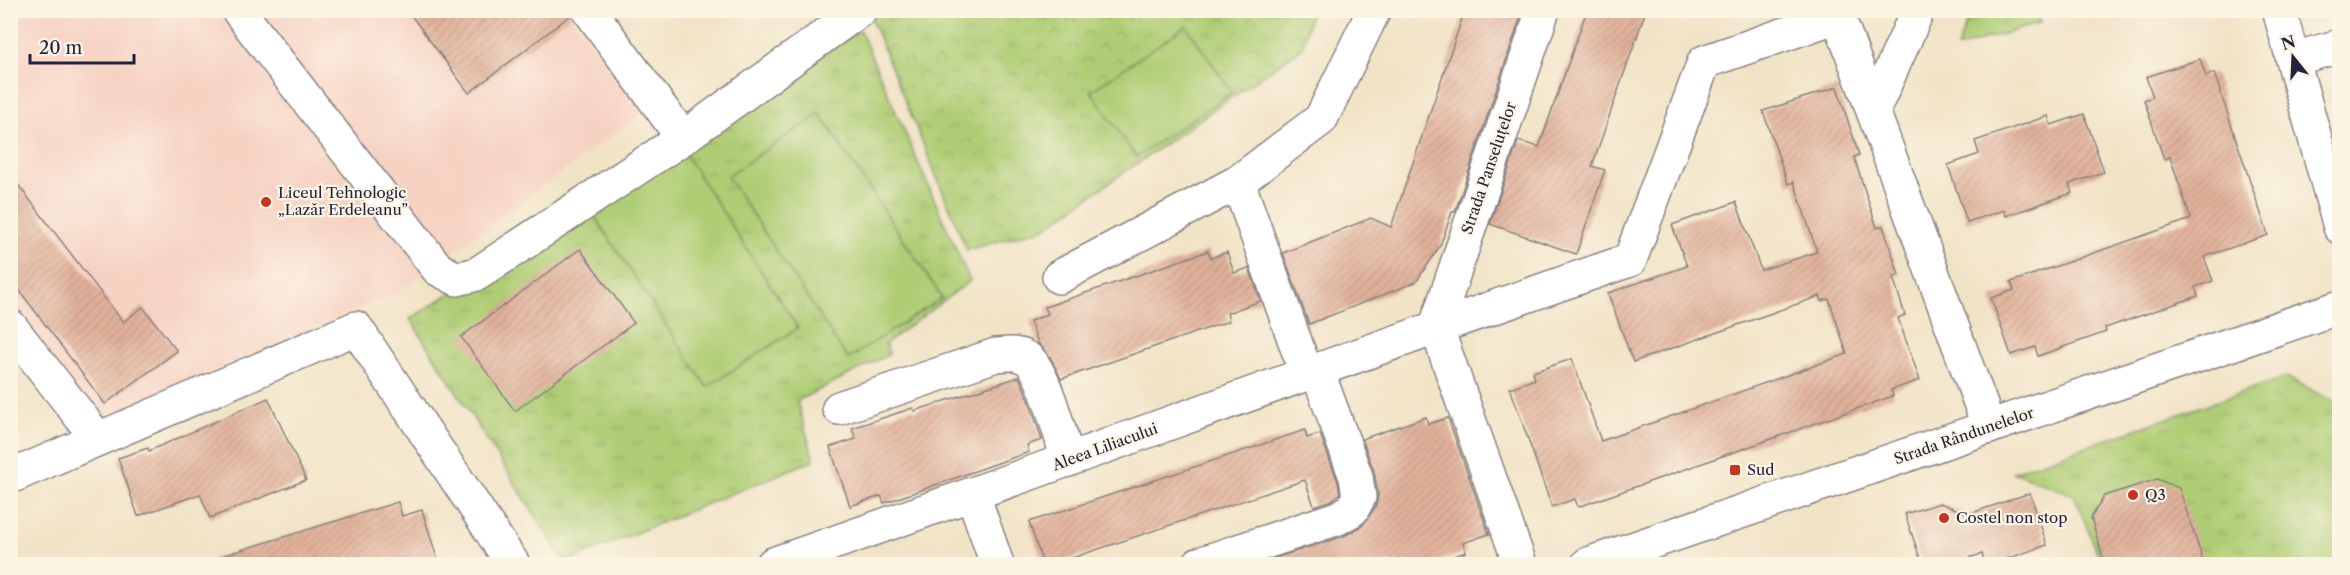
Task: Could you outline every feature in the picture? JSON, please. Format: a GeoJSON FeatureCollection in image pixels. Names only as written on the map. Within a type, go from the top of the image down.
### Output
{"type":"FeatureCollection","features":[{"type":"Feature","properties":{"kind":"street"},"geometry":{"type":"LineString","coordinates":[[238,10],[438,269],[457,279],[477,274],[683,138],[860,10]]}},
{"type":"Feature","properties":{"kind":"street"},"geometry":{"type":"LineString","coordinates":[[589,10],[683,138]]}},
{"type":"Feature","properties":{"kind":"street"},"geometry":{"type":"LineString","coordinates":[[1059,278],[1238,182],[1321,119],[1374,10]]}},
{"type":"Feature","properties":{"kind":"street","name":"Strada Panseluțelor"},"geometry":{"type":"LineString","coordinates":[[1436,326],[1543,10]]}},
{"type":"Feature","properties":{"kind":"street"},"geometry":{"type":"LineString","coordinates":[[1873,111],[1918,10]]}},
{"type":"Feature","properties":{"kind":"street"},"geometry":{"type":"LineString","coordinates":[[2279,10],[2340,227]]}},
{"type":"Feature","properties":{"kind":"street"},"geometry":{"type":"LineString","coordinates":[[1837,13],[1989,427]]}},
{"type":"Feature","properties":{"kind":"street","name":"Aleea Liliacului"},"geometry":{"type":"LineString","coordinates":[[773,564],[973,495],[1436,326],[1630,260],[1704,62],[1837,13]]}},
{"type":"Feature","properties":{"kind":"street"},"geometry":{"type":"LineString","coordinates":[[2293,59],[2340,46]]}},
{"type":"Feature","properties":{"kind":"street"},"geometry":{"type":"LineString","coordinates":[[1199,564],[1338,518],[1352,510],[1359,496],[1356,477],[1312,372],[1238,182]]}},
{"type":"Feature","properties":{"kind":"street","name":"Strada Rândunelelor"},"geometry":{"type":"LineString","coordinates":[[1588,564],[2340,308]]}},
{"type":"Feature","properties":{"kind":"street"},"geometry":{"type":"LineString","coordinates":[[10,326],[98,439]]}},
{"type":"Feature","properties":{"kind":"street"},"geometry":{"type":"LineString","coordinates":[[1436,326],[1520,564]]}},
{"type":"Feature","properties":{"kind":"street"},"geometry":{"type":"LineString","coordinates":[[10,477],[356,328],[513,564]]}},
{"type":"Feature","properties":{"kind":"street"},"geometry":{"type":"LineString","coordinates":[[839,408],[996,355],[1014,353],[1029,360],[1040,375],[1068,460]]}},
{"type":"Feature","properties":{"kind":"street"},"geometry":{"type":"LineString","coordinates":[[973,495],[997,564]]}},
{"type":"Feature","properties":{"kind":"shaded area","name":"Liceul Tehnologic „Lazăr Erdeleanu”"},"geometry":{"type":"Polygon","coordinates":[[[10,11],[566,11],[644,112],[397,293],[74,430],[11,341],[10,11]]]}},
{"type":"Feature","properties":{"kind":"green space"},"geometry":{"type":"Polygon","coordinates":[[[877,10],[1311,11],[1302,48],[1043,229],[967,250],[870,16],[877,10]]]}},
{"type":"Feature","properties":{"kind":"green space"},"geometry":{"type":"Polygon","coordinates":[[[1971,11],[2036,11],[2040,23],[1957,48],[1971,11]]]}},
{"type":"Feature","properties":{"kind":"green space"},"geometry":{"type":"Polygon","coordinates":[[[1186,26],[1232,92],[1136,157],[1091,91],[1186,26]]]}},
{"type":"Feature","properties":{"kind":"green space"},"geometry":{"type":"Polygon","coordinates":[[[860,30],[970,281],[885,344],[890,354],[797,401],[814,460],[565,562],[410,319],[860,30]]]}},
{"type":"Feature","properties":{"kind":"green space"},"geometry":{"type":"Polygon","coordinates":[[[820,114],[942,298],[848,359],[727,176],[820,114]]]}},
{"type":"Feature","properties":{"kind":"green space"},"geometry":{"type":"Polygon","coordinates":[[[683,151],[798,328],[707,387],[591,211],[683,151]]]}},
{"type":"Feature","properties":{"kind":"green space"},"geometry":{"type":"Polygon","coordinates":[[[2286,377],[2339,404],[2339,564],[2102,564],[2074,495],[2013,472],[2286,377]]]}},
{"type":"Feature","properties":{"kind":"building"},"geometry":{"type":"Polygon","coordinates":[[[407,10],[571,10],[571,15],[469,93],[407,10]]]}},
{"type":"Feature","properties":{"kind":"building"},"geometry":{"type":"Polygon","coordinates":[[[1465,10],[1523,10],[1455,212],[1452,212],[1440,246],[1416,282],[1309,324],[1283,253],[1371,218],[1391,227],[1465,10]]]}},
{"type":"Feature","properties":{"kind":"building"},"geometry":{"type":"Polygon","coordinates":[[[1587,10],[1646,10],[1592,166],[1605,170],[1576,254],[1490,224],[1518,141],[1539,147],[1587,10]]]}},
{"type":"Feature","properties":{"kind":"building"},"geometry":{"type":"Polygon","coordinates":[[[2200,59],[2206,76],[2214,73],[2268,235],[2204,257],[2213,281],[2195,287],[2198,296],[2105,328],[2106,332],[2038,356],[2035,347],[2011,355],[1991,298],[2014,290],[2011,282],[2191,219],[2170,157],[2164,159],[2144,100],[2153,97],[2146,77],[2200,59]]]}},
{"type":"Feature","properties":{"kind":"building"},"geometry":{"type":"Polygon","coordinates":[[[1837,87],[1859,155],[1854,157],[1877,228],[1883,226],[1899,275],[1893,277],[1905,315],[1898,318],[1920,380],[1891,390],[1893,396],[1578,507],[1575,499],[1552,507],[1510,388],[1535,379],[1533,372],[1572,359],[1601,441],[1847,354],[1829,299],[1822,301],[1820,296],[1633,362],[1608,293],[1687,266],[1672,225],[1736,202],[1761,270],[1817,252],[1794,182],[1788,184],[1763,111],[1837,87]]]}},
{"type":"Feature","properties":{"kind":"building"},"geometry":{"type":"Polygon","coordinates":[[[2084,114],[2104,172],[2069,184],[2072,193],[2006,216],[2004,210],[1967,222],[1948,165],[1979,154],[1975,141],[2048,116],[2051,125],[2084,114]]]}},
{"type":"Feature","properties":{"kind":"building"},"geometry":{"type":"Polygon","coordinates":[[[10,174],[123,322],[143,307],[177,351],[105,404],[10,278],[10,174]]]}},
{"type":"Feature","properties":{"kind":"building"},"geometry":{"type":"Polygon","coordinates":[[[580,249],[634,323],[515,411],[461,337],[580,249]]]}},
{"type":"Feature","properties":{"kind":"building"},"geometry":{"type":"Polygon","coordinates":[[[1208,251],[1211,258],[1227,252],[1234,273],[1249,268],[1261,301],[1227,313],[1229,321],[1061,379],[1050,357],[1038,343],[1030,321],[1048,314],[1045,307],[1208,251]]]}},
{"type":"Feature","properties":{"kind":"building"},"geometry":{"type":"Polygon","coordinates":[[[1019,377],[1042,440],[1027,445],[1029,452],[884,503],[881,496],[850,506],[830,447],[856,439],[852,428],[913,408],[914,411],[1019,377]]]}},
{"type":"Feature","properties":{"kind":"building"},"geometry":{"type":"Polygon","coordinates":[[[268,398],[306,480],[210,518],[200,494],[138,516],[118,458],[148,448],[149,451],[268,398]]]}},
{"type":"Feature","properties":{"kind":"building"},"geometry":{"type":"Polygon","coordinates":[[[1426,417],[1428,424],[1448,418],[1489,534],[1463,543],[1466,552],[1430,564],[1264,564],[1263,562],[1344,536],[1362,526],[1376,506],[1378,495],[1374,471],[1362,439],[1426,417]]]}},
{"type":"Feature","properties":{"kind":"building"},"geometry":{"type":"Polygon","coordinates":[[[1305,430],[1307,438],[1320,434],[1338,482],[1340,494],[1330,501],[1314,506],[1305,480],[1054,564],[1043,564],[1029,522],[1305,430]]]}},
{"type":"Feature","properties":{"kind":"building"},"geometry":{"type":"Polygon","coordinates":[[[2157,479],[2179,488],[2204,564],[2105,564],[2091,518],[2104,496],[2157,479]]]}},
{"type":"Feature","properties":{"kind":"building"},"geometry":{"type":"Polygon","coordinates":[[[2030,493],[2047,545],[1992,564],[1985,564],[1982,554],[1948,564],[1922,564],[1905,514],[1940,503],[1969,514],[2030,493]]]}},
{"type":"Feature","properties":{"kind":"building"},"geometry":{"type":"Polygon","coordinates":[[[398,502],[402,516],[422,510],[439,564],[216,564],[215,558],[398,502]]]}},
{"type":"Feature","properties":{"kind":"place","name":"Liceul Tehnologic „Lazăr Erdeleanu”"},"geometry":{"type":"Point","coordinates":[266,202]}},
{"type":"Feature","properties":{"kind":"place","name":"Sud"},"geometry":{"type":"Point","coordinates":[1735,470]}},
{"type":"Feature","properties":{"kind":"place","name":"Q3"},"geometry":{"type":"Point","coordinates":[2133,495]}},
{"type":"Feature","properties":{"kind":"place","name":"Costel non stop"},"geometry":{"type":"Point","coordinates":[1944,518]}}]}
